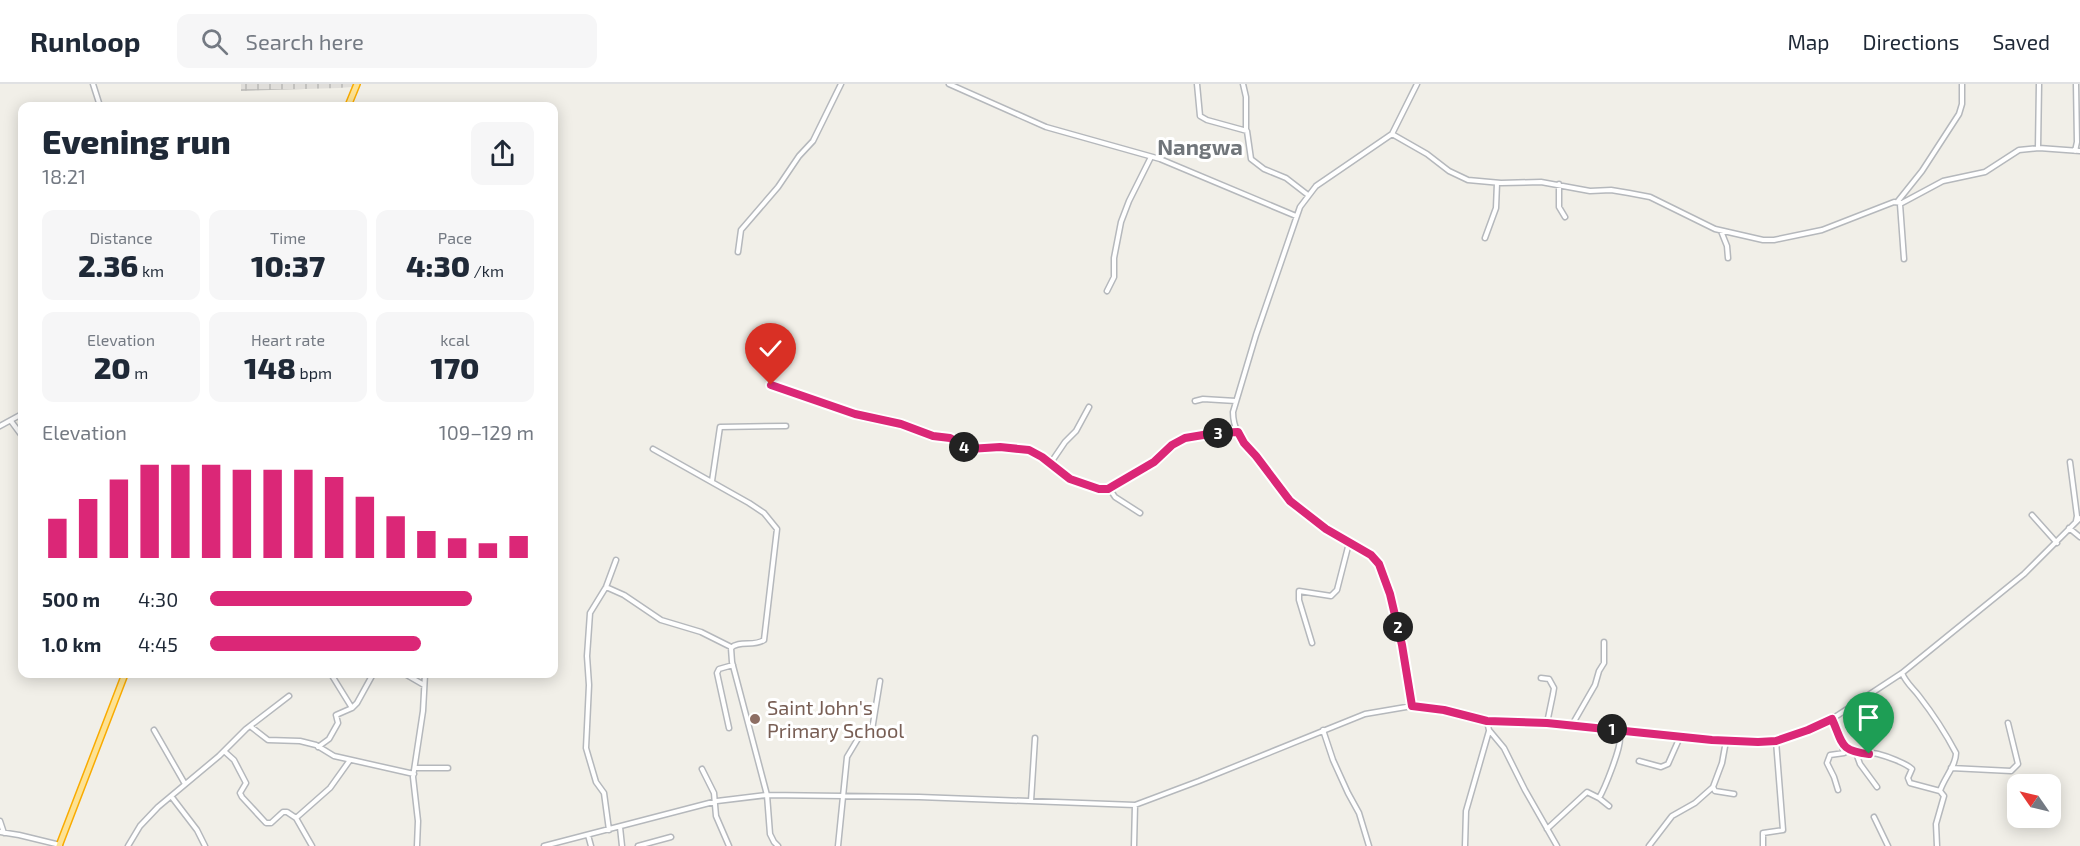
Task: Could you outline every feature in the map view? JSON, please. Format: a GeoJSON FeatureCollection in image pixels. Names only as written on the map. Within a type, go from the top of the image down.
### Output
{"type":"FeatureCollection","features":[{"type":"Feature","properties":{"kind":"highway"},"geometry":{"type":"LineString","coordinates":[[350,102],[357,84]]}},
{"type":"Feature","properties":{"kind":"highway"},"geometry":{"type":"LineString","coordinates":[[59,846],[123,678]]}},
{"type":"Feature","properties":{"kind":"street"},"geometry":{"type":"LineString","coordinates":[[93,84],[99,102]]}},
{"type":"Feature","properties":{"kind":"street"},"geometry":{"type":"LineString","coordinates":[[738,252],[741,230],[813,141],[841,84]]}},
{"type":"Feature","properties":{"kind":"street"},"geometry":{"type":"LineString","coordinates":[[949,84],[1046,127],[1151,157],[1296,216]]}},
{"type":"Feature","properties":{"kind":"street"},"geometry":{"type":"LineString","coordinates":[[1197,84],[1200,116],[1246,130]]}},
{"type":"Feature","properties":{"kind":"street"},"geometry":{"type":"LineString","coordinates":[[1243,84],[1246,97],[1246,130],[1251,159],[1264,169],[1286,178],[1308,195]]}},
{"type":"Feature","properties":{"kind":"street"},"geometry":{"type":"LineString","coordinates":[[1412,706],[1402,645],[1383,572],[1374,558],[1326,529],[1290,501],[1244,443],[1233,417],[1236,401],[1296,216],[1308,195],[1336,171],[1392,134],[1417,84]]}},
{"type":"Feature","properties":{"kind":"street"},"geometry":{"type":"LineString","coordinates":[[1898,203],[1959,114],[1962,104],[1962,84]]}},
{"type":"Feature","properties":{"kind":"street"},"geometry":{"type":"LineString","coordinates":[[2038,148],[2039,84]]}},
{"type":"Feature","properties":{"kind":"street"},"geometry":{"type":"LineString","coordinates":[[1392,134],[1427,154],[1461,178],[1468,180],[1497,183],[1541,182],[1590,191],[1611,190],[1650,197],[1721,231],[1763,240],[1774,240],[1822,230],[1924,193],[1943,181],[1991,170],[2015,151],[2038,148],[2078,151],[2076,84]]}},
{"type":"Feature","properties":{"kind":"street"},"geometry":{"type":"LineString","coordinates":[[1107,291],[1114,277],[1114,258],[1121,222],[1151,157]]}},
{"type":"Feature","properties":{"kind":"street"},"geometry":{"type":"LineString","coordinates":[[1485,238],[1496,208],[1497,183]]}},
{"type":"Feature","properties":{"kind":"street"},"geometry":{"type":"LineString","coordinates":[[1559,184],[1560,207],[1565,217]]}},
{"type":"Feature","properties":{"kind":"street"},"geometry":{"type":"LineString","coordinates":[[1898,203],[1903,221],[1904,259]]}},
{"type":"Feature","properties":{"kind":"street"},"geometry":{"type":"LineString","coordinates":[[1721,231],[1727,246],[1728,258]]}},
{"type":"Feature","properties":{"kind":"street"},"geometry":{"type":"LineString","coordinates":[[771,385],[855,414],[901,424],[933,436],[950,438],[969,449],[1000,447],[1029,450],[1035,452],[1070,479],[1090,487],[1109,488],[1154,462],[1172,445],[1185,438],[1238,432]]}},
{"type":"Feature","properties":{"kind":"street"},"geometry":{"type":"LineString","coordinates":[[1195,401],[1203,399],[1236,401]]}},
{"type":"Feature","properties":{"kind":"street"},"geometry":{"type":"LineString","coordinates":[[1050,464],[1062,445],[1076,431],[1089,407]]}},
{"type":"Feature","properties":{"kind":"street"},"geometry":{"type":"LineString","coordinates":[[0,426],[18,417]]}},
{"type":"Feature","properties":{"kind":"street"},"geometry":{"type":"LineString","coordinates":[[11,421],[18,431]]}},
{"type":"Feature","properties":{"kind":"street"},"geometry":{"type":"LineString","coordinates":[[712,481],[720,427],[786,426]]}},
{"type":"Feature","properties":{"kind":"street"},"geometry":{"type":"LineString","coordinates":[[606,587],[624,595],[660,620],[701,632],[731,647],[760,643],[764,640],[777,529],[764,513],[653,449]]}},
{"type":"Feature","properties":{"kind":"street"},"geometry":{"type":"LineString","coordinates":[[2070,462],[2076,522]]}},
{"type":"Feature","properties":{"kind":"street"},"geometry":{"type":"LineString","coordinates":[[1109,488],[1115,497],[1140,513]]}},
{"type":"Feature","properties":{"kind":"street"},"geometry":{"type":"LineString","coordinates":[[2032,515],[2057,543]]}},
{"type":"Feature","properties":{"kind":"street"},"geometry":{"type":"LineString","coordinates":[[544,846],[714,802],[766,795],[919,796],[1135,805],[1365,714],[1412,706],[1444,710],[1487,721],[1572,725],[1726,741],[1776,741],[1832,719],[1902,673],[2013,583],[2057,543],[2080,518]]}},
{"type":"Feature","properties":{"kind":"street"},"geometry":{"type":"LineString","coordinates":[[2069,528],[2080,537]]}},
{"type":"Feature","properties":{"kind":"street"},"geometry":{"type":"LineString","coordinates":[[1312,643],[1299,600],[1299,591],[1331,596],[1337,590],[1349,543]]}},
{"type":"Feature","properties":{"kind":"street"},"geometry":{"type":"LineString","coordinates":[[609,830],[604,793],[596,782],[586,748],[590,685],[587,656],[590,616],[606,587],[616,560]]}},
{"type":"Feature","properties":{"kind":"street"},"geometry":{"type":"LineString","coordinates":[[1572,725],[1604,663],[1605,642]]}},
{"type":"Feature","properties":{"kind":"street"},"geometry":{"type":"LineString","coordinates":[[731,647],[733,665],[766,795],[770,834],[778,846]]}},
{"type":"Feature","properties":{"kind":"street"},"geometry":{"type":"LineString","coordinates":[[729,728],[717,673],[719,669],[733,665]]}},
{"type":"Feature","properties":{"kind":"street"},"geometry":{"type":"LineString","coordinates":[[1902,673],[1905,681],[1919,696],[1956,753],[1956,759],[1940,791]]}},
{"type":"Feature","properties":{"kind":"street"},"geometry":{"type":"LineString","coordinates":[[333,678],[352,708]]}},
{"type":"Feature","properties":{"kind":"street"},"geometry":{"type":"LineString","coordinates":[[318,747],[329,739],[338,723],[336,715],[352,708],[362,698],[371,678]]}},
{"type":"Feature","properties":{"kind":"street"},"geometry":{"type":"LineString","coordinates":[[412,678],[424,685]]}},
{"type":"Feature","properties":{"kind":"street"},"geometry":{"type":"LineString","coordinates":[[417,846],[418,821],[414,771],[423,711],[425,678]]}},
{"type":"Feature","properties":{"kind":"street"},"geometry":{"type":"LineString","coordinates":[[1541,678],[1549,679],[1554,688],[1547,723]]}},
{"type":"Feature","properties":{"kind":"street"},"geometry":{"type":"LineString","coordinates":[[838,846],[841,796],[848,755],[862,732],[873,730],[880,681]]}},
{"type":"Feature","properties":{"kind":"street"},"geometry":{"type":"LineString","coordinates":[[128,846],[140,826],[171,796],[250,726],[289,696]]}},
{"type":"Feature","properties":{"kind":"street"},"geometry":{"type":"LineString","coordinates":[[1832,719],[1845,753],[1830,755],[1827,763],[1838,790]]}},
{"type":"Feature","properties":{"kind":"street"},"geometry":{"type":"LineString","coordinates":[[1487,721],[1489,730],[1504,748],[1557,846]]}},
{"type":"Feature","properties":{"kind":"street"},"geometry":{"type":"LineString","coordinates":[[1951,768],[2011,771],[2018,765],[2008,723]]}},
{"type":"Feature","properties":{"kind":"street"},"geometry":{"type":"LineString","coordinates":[[250,726],[268,740],[293,740],[318,747],[334,756],[414,771],[448,768]]}},
{"type":"Feature","properties":{"kind":"street"},"geometry":{"type":"LineString","coordinates":[[154,730],[184,784]]}},
{"type":"Feature","properties":{"kind":"street"},"geometry":{"type":"LineString","coordinates":[[1323,730],[1333,760],[1359,813],[1369,846]]}},
{"type":"Feature","properties":{"kind":"street"},"geometry":{"type":"LineString","coordinates":[[1465,846],[1466,811],[1489,730]]}},
{"type":"Feature","properties":{"kind":"street"},"geometry":{"type":"LineString","coordinates":[[1599,798],[1606,788],[1619,746],[1621,738],[1618,730]]}},
{"type":"Feature","properties":{"kind":"street"},"geometry":{"type":"LineString","coordinates":[[1639,761],[1661,767],[1668,764],[1680,736]]}},
{"type":"Feature","properties":{"kind":"street"},"geometry":{"type":"LineString","coordinates":[[1031,801],[1035,738]]}},
{"type":"Feature","properties":{"kind":"street"},"geometry":{"type":"LineString","coordinates":[[1649,846],[1672,816],[1695,803],[1713,787],[1722,763],[1726,741]]}},
{"type":"Feature","properties":{"kind":"street"},"geometry":{"type":"LineString","coordinates":[[1762,846],[1763,832],[1783,830],[1776,741]]}},
{"type":"Feature","properties":{"kind":"street"},"geometry":{"type":"LineString","coordinates":[[1842,745],[1855,752],[1880,754],[1905,764],[1912,769],[1908,778],[1910,783],[1940,791],[1944,796],[1936,824],[1936,846]]}},
{"type":"Feature","properties":{"kind":"street"},"geometry":{"type":"LineString","coordinates":[[224,751],[234,760],[246,783],[240,793],[242,797],[266,823],[271,823],[286,812],[296,818],[312,846]]}},
{"type":"Feature","properties":{"kind":"street"},"geometry":{"type":"LineString","coordinates":[[1855,752],[1860,764],[1877,787]]}},
{"type":"Feature","properties":{"kind":"street"},"geometry":{"type":"LineString","coordinates":[[296,818],[330,788],[350,759]]}},
{"type":"Feature","properties":{"kind":"street"},"geometry":{"type":"LineString","coordinates":[[702,769],[714,793],[716,816],[729,846]]}},
{"type":"Feature","properties":{"kind":"street"},"geometry":{"type":"LineString","coordinates":[[1713,787],[1715,791],[1734,794]]}},
{"type":"Feature","properties":{"kind":"street"},"geometry":{"type":"LineString","coordinates":[[1547,829],[1587,792],[1609,806]]}},
{"type":"Feature","properties":{"kind":"street"},"geometry":{"type":"LineString","coordinates":[[171,796],[197,830],[205,846]]}},
{"type":"Feature","properties":{"kind":"street"},"geometry":{"type":"LineString","coordinates":[[1134,846],[1135,805]]}},
{"type":"Feature","properties":{"kind":"street"},"geometry":{"type":"LineString","coordinates":[[1874,817],[1888,846]]}},
{"type":"Feature","properties":{"kind":"street"},"geometry":{"type":"LineString","coordinates":[[0,821],[2,832],[59,846]]}},
{"type":"Feature","properties":{"kind":"street"},"geometry":{"type":"LineString","coordinates":[[620,827],[622,846]]}},
{"type":"Feature","properties":{"kind":"street"},"geometry":{"type":"LineString","coordinates":[[588,835],[591,846]]}},
{"type":"Feature","properties":{"kind":"street"},"geometry":{"type":"LineString","coordinates":[[638,846],[671,837]]}},
{"type":"Feature","properties":{"kind":"shaded area"},"geometry":{"type":"Polygon","coordinates":[[[241,84],[353,84],[352,87],[339,88],[241,91],[241,84]]]}},
{"type":"Feature","properties":{"kind":"place","name":"Saint John's Primary School"},"geometry":{"type":"Point","coordinates":[755,719]}},
{"type":"Feature","properties":{"kind":"district","name":"Nangwa"},"geometry":{"type":"Point","coordinates":[1200,147]}},
{"type":"Feature","properties":{"kind":"route"},"geometry":{"type":"LineString","coordinates":[[771,385],[855,414],[901,424],[933,436],[950,438],[969,449],[1000,447],[1029,450],[1042,457],[1066,477],[1099,489],[1108,489],[1154,462],[1172,445],[1185,438],[1238,432],[1244,443],[1290,501],[1326,529],[1371,555],[1379,564],[1390,594],[1402,645],[1412,706],[1444,710],[1487,721],[1547,723],[1712,740],[1758,742],[1787,738],[1832,719],[1842,745],[1853,752],[1869,754]]}}]}
